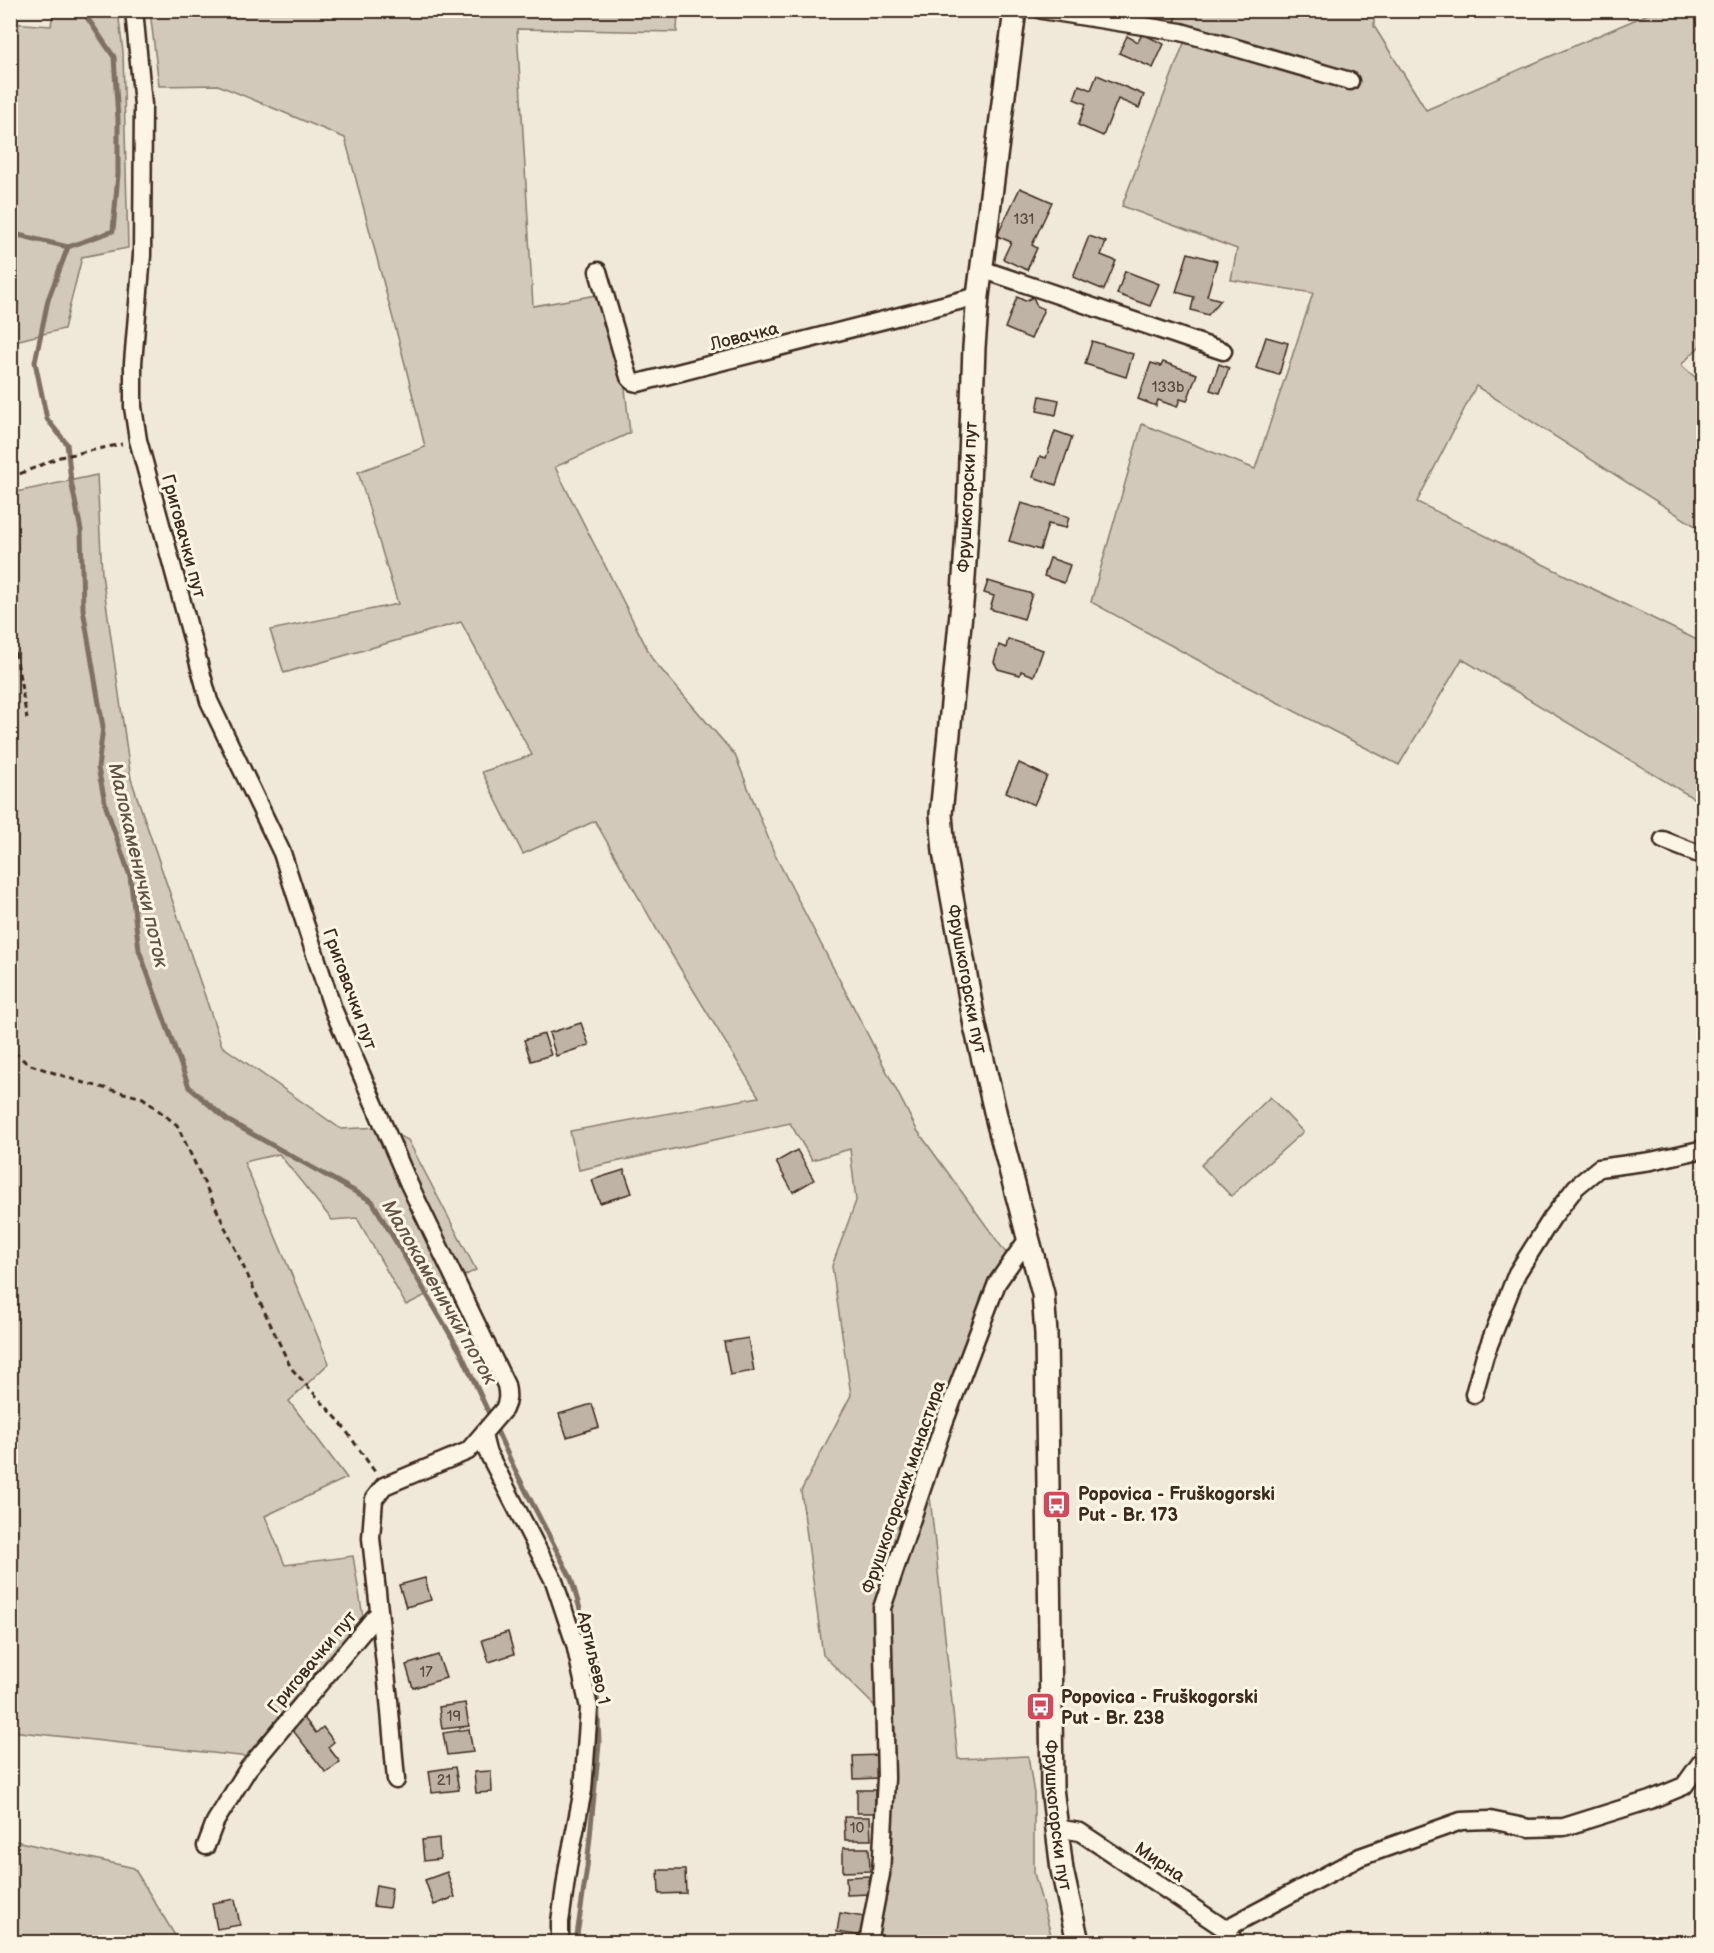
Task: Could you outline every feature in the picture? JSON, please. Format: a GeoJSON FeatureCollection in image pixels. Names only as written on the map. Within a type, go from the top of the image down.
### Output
{"type":"FeatureCollection","features":[{"type":"Feature","properties":{"kind":"street","name":"Григовачки пут"},"geometry":{"type":"LineString","coordinates":[[134,10],[143,105],[142,255],[133,363],[133,407],[138,440],[209,700],[282,853],[337,1020],[409,1184],[507,1385],[508,1402],[468,1451],[384,1486],[374,1500],[370,1538],[378,1615],[248,1768],[215,1822],[206,1846]]}},
{"type":"Feature","properties":{"kind":"street","name":"Фрушкогорски пут"},"geometry":{"type":"LineString","coordinates":[[1015,10],[978,296],[963,593],[941,814],[944,852],[975,1026],[1027,1240],[1043,1294],[1046,1334],[1052,1788],[1062,1870],[1078,1942]]}},
{"type":"Feature","properties":{"kind":"street"},"geometry":{"type":"LineString","coordinates":[[1042,10],[1181,32],[1350,81]]}},
{"type":"Feature","properties":{"kind":"street"},"geometry":{"type":"LineString","coordinates":[[981,269],[1223,351]]}},
{"type":"Feature","properties":{"kind":"street","name":"Ловачка"},"geometry":{"type":"LineString","coordinates":[[598,271],[629,377],[638,383],[978,296]]}},
{"type":"Feature","properties":{"kind":"street"},"geometry":{"type":"LineString","coordinates":[[1663,840],[1704,856]]}},
{"type":"Feature","properties":{"kind":"street"},"geometry":{"type":"LineString","coordinates":[[1474,1394],[1485,1355],[1517,1273],[1552,1218],[1576,1187],[1599,1168],[1651,1161],[1704,1149]]}},
{"type":"Feature","properties":{"kind":"street","name":"Фрушкогорских манастира"},"geometry":{"type":"LineString","coordinates":[[868,1942],[880,1874],[886,1778],[882,1608],[944,1423],[997,1283],[1027,1240]]}},
{"type":"Feature","properties":{"kind":"street","name":"Артиљево 1"},"geometry":{"type":"LineString","coordinates":[[483,1435],[487,1451],[554,1581],[574,1644],[589,1708],[583,1790],[568,1866],[560,1922],[560,1942]]}},
{"type":"Feature","properties":{"kind":"street"},"geometry":{"type":"LineString","coordinates":[[378,1615],[396,1780]]}},
{"type":"Feature","properties":{"kind":"street"},"geometry":{"type":"LineString","coordinates":[[1225,1929],[1360,1857],[1461,1821],[1490,1820],[1529,1828],[1564,1827],[1650,1800],[1684,1786],[1704,1758]]}},
{"type":"Feature","properties":{"kind":"street","name":"Мирна"},"geometry":{"type":"LineString","coordinates":[[1056,1828],[1080,1832],[1225,1929],[1235,1942]]}},
{"type":"Feature","properties":{"kind":"path"},"geometry":{"type":"LineString","coordinates":[[10,478],[60,457],[138,440]]}},
{"type":"Feature","properties":{"kind":"path"},"geometry":{"type":"LineString","coordinates":[[10,621],[27,719]]}},
{"type":"Feature","properties":{"kind":"path"},"geometry":{"type":"LineString","coordinates":[[14,1052],[28,1064],[81,1082],[143,1098],[177,1125],[291,1368],[340,1422],[384,1486]]}},
{"type":"Feature","properties":{"kind":"shaded area"},"geometry":{"type":"Polygon","coordinates":[[[53,11],[118,11],[123,52],[128,248],[82,257],[64,329],[11,342],[11,23],[51,26],[53,11]]]}},
{"type":"Feature","properties":{"kind":"shaded area"},"geometry":{"type":"Polygon","coordinates":[[[150,11],[678,11],[677,32],[517,29],[533,306],[614,292],[630,433],[555,467],[653,660],[735,755],[775,855],[917,1130],[1006,1253],[926,1459],[958,1759],[1028,1756],[1034,1794],[1034,1873],[1053,1942],[874,1942],[888,1892],[895,1726],[823,1655],[801,1491],[851,1395],[832,1266],[856,1201],[850,1149],[812,1160],[790,1123],[579,1170],[570,1131],[759,1097],[664,942],[595,821],[523,854],[482,772],[532,755],[461,622],[284,673],[270,630],[398,604],[358,472],[425,447],[345,138],[218,85],[159,86],[150,11]]]}},
{"type":"Feature","properties":{"kind":"shaded area"},"geometry":{"type":"Polygon","coordinates":[[[1007,11],[1374,11],[1374,26],[1426,110],[1655,11],[1703,11],[1703,343],[1681,365],[1703,384],[1703,531],[1476,386],[1417,502],[1703,643],[1703,804],[1462,659],[1399,765],[1242,684],[1091,602],[1142,424],[1255,469],[1313,293],[1231,280],[1237,249],[1122,206],[1187,35],[1007,11]]]}},
{"type":"Feature","properties":{"kind":"shaded area"},"geometry":{"type":"Polygon","coordinates":[[[97,475],[102,574],[131,779],[222,1046],[341,1129],[380,1127],[408,1140],[476,1270],[406,1305],[357,1218],[332,1220],[279,1154],[244,1162],[329,1363],[289,1401],[347,1478],[265,1516],[285,1565],[353,1556],[364,1623],[258,1758],[11,1731],[11,493],[97,475]]]}},
{"type":"Feature","properties":{"kind":"shaded area"},"geometry":{"type":"Polygon","coordinates":[[[1270,1097],[1303,1132],[1231,1196],[1201,1165],[1270,1097]]]}},
{"type":"Feature","properties":{"kind":"shaded area"},"geometry":{"type":"Polygon","coordinates":[[[11,1840],[134,1868],[179,1942],[11,1942],[11,1840]]]}},
{"type":"Feature","properties":{"kind":"building"},"geometry":{"type":"Polygon","coordinates":[[[1158,10],[1178,10],[1175,23],[1156,19],[1158,10]]]}},
{"type":"Feature","properties":{"kind":"building"},"geometry":{"type":"Polygon","coordinates":[[[1142,34],[1164,44],[1153,68],[1119,53],[1127,36],[1138,42],[1142,34]]]}},
{"type":"Feature","properties":{"kind":"building"},"geometry":{"type":"Polygon","coordinates":[[[1097,75],[1144,95],[1139,108],[1118,99],[1103,136],[1078,125],[1086,104],[1074,99],[1079,85],[1091,90],[1097,75]]]}},
{"type":"Feature","properties":{"kind":"building"},"geometry":{"type":"Polygon","coordinates":[[[1020,188],[1052,202],[1032,245],[1037,248],[1027,270],[1003,259],[1011,242],[997,236],[1020,188]]]}},
{"type":"Feature","properties":{"kind":"building"},"geometry":{"type":"Polygon","coordinates":[[[1089,236],[1106,242],[1101,255],[1116,261],[1104,290],[1073,277],[1089,236]]]}},
{"type":"Feature","properties":{"kind":"building"},"geometry":{"type":"Polygon","coordinates":[[[1188,253],[1217,261],[1207,296],[1221,300],[1208,315],[1191,310],[1194,297],[1176,292],[1188,253]]]}},
{"type":"Feature","properties":{"kind":"building"},"geometry":{"type":"Polygon","coordinates":[[[1125,271],[1159,284],[1150,306],[1117,294],[1125,271]]]}},
{"type":"Feature","properties":{"kind":"building"},"geometry":{"type":"Polygon","coordinates":[[[1017,297],[1025,301],[1033,297],[1037,306],[1044,309],[1031,339],[1005,328],[1017,297]]]}},
{"type":"Feature","properties":{"kind":"building"},"geometry":{"type":"Polygon","coordinates":[[[1266,337],[1288,343],[1279,375],[1256,368],[1266,337]]]}},
{"type":"Feature","properties":{"kind":"building"},"geometry":{"type":"Polygon","coordinates":[[[1092,341],[1133,354],[1126,377],[1085,364],[1092,341]]]}},
{"type":"Feature","properties":{"kind":"building"},"geometry":{"type":"Polygon","coordinates":[[[1163,362],[1197,374],[1187,401],[1180,399],[1177,407],[1158,400],[1156,406],[1138,399],[1151,363],[1161,366],[1163,362]]]}},
{"type":"Feature","properties":{"kind":"building"},"geometry":{"type":"Polygon","coordinates":[[[1219,364],[1229,368],[1220,393],[1210,390],[1219,364]]]}},
{"type":"Feature","properties":{"kind":"building"},"geometry":{"type":"Polygon","coordinates":[[[1040,396],[1059,400],[1056,415],[1037,411],[1040,396]]]}},
{"type":"Feature","properties":{"kind":"building"},"geometry":{"type":"Polygon","coordinates":[[[1055,431],[1072,437],[1056,485],[1033,477],[1040,456],[1046,458],[1055,431]]]}},
{"type":"Feature","properties":{"kind":"building"},"geometry":{"type":"Polygon","coordinates":[[[1021,503],[1069,517],[1066,528],[1048,524],[1040,550],[1009,541],[1021,503]]]}},
{"type":"Feature","properties":{"kind":"building"},"geometry":{"type":"Polygon","coordinates":[[[1050,558],[1070,565],[1064,583],[1044,576],[1050,558]]]}},
{"type":"Feature","properties":{"kind":"building"},"geometry":{"type":"Polygon","coordinates":[[[988,581],[1032,594],[1024,619],[990,609],[994,596],[984,593],[988,581]]]}},
{"type":"Feature","properties":{"kind":"building"},"geometry":{"type":"Polygon","coordinates":[[[1008,639],[1043,650],[1034,676],[1021,671],[1020,675],[998,669],[994,662],[999,645],[1006,648],[1008,639]]]}},
{"type":"Feature","properties":{"kind":"building"},"geometry":{"type":"Polygon","coordinates":[[[1019,763],[1047,776],[1034,805],[1006,792],[1019,763]]]}},
{"type":"Feature","properties":{"kind":"building"},"geometry":{"type":"Polygon","coordinates":[[[581,1023],[589,1045],[556,1056],[549,1033],[581,1023]]]}},
{"type":"Feature","properties":{"kind":"building"},"geometry":{"type":"Polygon","coordinates":[[[544,1034],[551,1055],[531,1061],[524,1040],[544,1034]]]}},
{"type":"Feature","properties":{"kind":"building"},"geometry":{"type":"Polygon","coordinates":[[[797,1150],[814,1180],[793,1192],[776,1162],[797,1150]]]}},
{"type":"Feature","properties":{"kind":"building"},"geometry":{"type":"Polygon","coordinates":[[[624,1170],[632,1193],[600,1203],[592,1180],[624,1170]]]}},
{"type":"Feature","properties":{"kind":"building"},"geometry":{"type":"Polygon","coordinates":[[[748,1338],[754,1371],[730,1375],[724,1342],[748,1338]]]}},
{"type":"Feature","properties":{"kind":"building"},"geometry":{"type":"Polygon","coordinates":[[[592,1404],[599,1427],[567,1437],[559,1414],[592,1404]]]}},
{"type":"Feature","properties":{"kind":"building"},"geometry":{"type":"Polygon","coordinates":[[[425,1578],[431,1600],[406,1607],[399,1585],[425,1578]]]}},
{"type":"Feature","properties":{"kind":"building"},"geometry":{"type":"Polygon","coordinates":[[[508,1632],[514,1654],[489,1662],[482,1640],[508,1632]]]}},
{"type":"Feature","properties":{"kind":"building"},"geometry":{"type":"Polygon","coordinates":[[[438,1655],[446,1678],[413,1688],[406,1665],[438,1655]]]}},
{"type":"Feature","properties":{"kind":"building"},"geometry":{"type":"Polygon","coordinates":[[[465,1703],[469,1726],[442,1729],[439,1707],[465,1703]]]}},
{"type":"Feature","properties":{"kind":"building"},"geometry":{"type":"Polygon","coordinates":[[[304,1718],[316,1733],[323,1727],[334,1742],[328,1747],[340,1762],[326,1773],[291,1728],[304,1718]]]}},
{"type":"Feature","properties":{"kind":"building"},"geometry":{"type":"Polygon","coordinates":[[[469,1729],[473,1752],[447,1755],[443,1733],[469,1729]]]}},
{"type":"Feature","properties":{"kind":"building"},"geometry":{"type":"Polygon","coordinates":[[[880,1755],[880,1778],[854,1779],[853,1756],[880,1755]]]}},
{"type":"Feature","properties":{"kind":"building"},"geometry":{"type":"Polygon","coordinates":[[[455,1767],[459,1790],[432,1793],[429,1771],[455,1767]]]}},
{"type":"Feature","properties":{"kind":"building"},"geometry":{"type":"Polygon","coordinates":[[[491,1771],[492,1792],[476,1793],[474,1772],[491,1771]]]}},
{"type":"Feature","properties":{"kind":"building"},"geometry":{"type":"Polygon","coordinates":[[[857,1790],[875,1790],[875,1813],[857,1813],[857,1790]]]}},
{"type":"Feature","properties":{"kind":"building"},"geometry":{"type":"Polygon","coordinates":[[[844,1817],[870,1817],[871,1840],[845,1840],[844,1817]]]}},
{"type":"Feature","properties":{"kind":"building"},"geometry":{"type":"Polygon","coordinates":[[[439,1838],[440,1859],[424,1861],[422,1840],[439,1838]]]}},
{"type":"Feature","properties":{"kind":"building"},"geometry":{"type":"Polygon","coordinates":[[[843,1848],[869,1848],[870,1871],[843,1872],[843,1848]]]}},
{"type":"Feature","properties":{"kind":"building"},"geometry":{"type":"Polygon","coordinates":[[[658,1870],[685,1870],[686,1893],[659,1894],[658,1870]]]}},
{"type":"Feature","properties":{"kind":"building"},"geometry":{"type":"Polygon","coordinates":[[[447,1872],[455,1897],[434,1905],[425,1880],[447,1872]]]}},
{"type":"Feature","properties":{"kind":"building"},"geometry":{"type":"Polygon","coordinates":[[[869,1876],[870,1894],[847,1895],[846,1877],[869,1876]]]}},
{"type":"Feature","properties":{"kind":"building"},"geometry":{"type":"Polygon","coordinates":[[[376,1885],[392,1888],[389,1908],[373,1906],[376,1885]]]}},
{"type":"Feature","properties":{"kind":"building"},"geometry":{"type":"Polygon","coordinates":[[[235,1899],[240,1925],[217,1929],[212,1903],[235,1899]]]}},
{"type":"Feature","properties":{"kind":"building"},"geometry":{"type":"Polygon","coordinates":[[[840,1913],[865,1917],[862,1936],[837,1932],[840,1913]]]}},
{"type":"Feature","properties":{"kind":"waterway","name":"Малокаменички поток"},"geometry":{"type":"LineString","coordinates":[[88,10],[86,16],[114,57],[118,119],[118,174],[113,231],[68,247],[48,300],[35,362],[47,419],[67,444],[71,481],[81,530],[83,609],[103,727],[98,768],[106,807],[130,876],[139,950],[189,1087],[227,1120],[372,1201],[461,1353],[515,1470],[571,1578],[596,1664],[599,1744],[587,1867],[576,1942]]}},
{"type":"Feature","properties":{"kind":"waterway"},"geometry":{"type":"LineString","coordinates":[[10,233],[68,247]]}},
{"type":"Feature","properties":{"kind":"place","name":"Popovica - Fruškogorski Put - Br. 173"},"geometry":{"type":"Point","coordinates":[1057,1504]}},
{"type":"Feature","properties":{"kind":"place","name":"Popovica - Fruškogorski Put - Br. 238"},"geometry":{"type":"Point","coordinates":[1040,1707]}}]}
